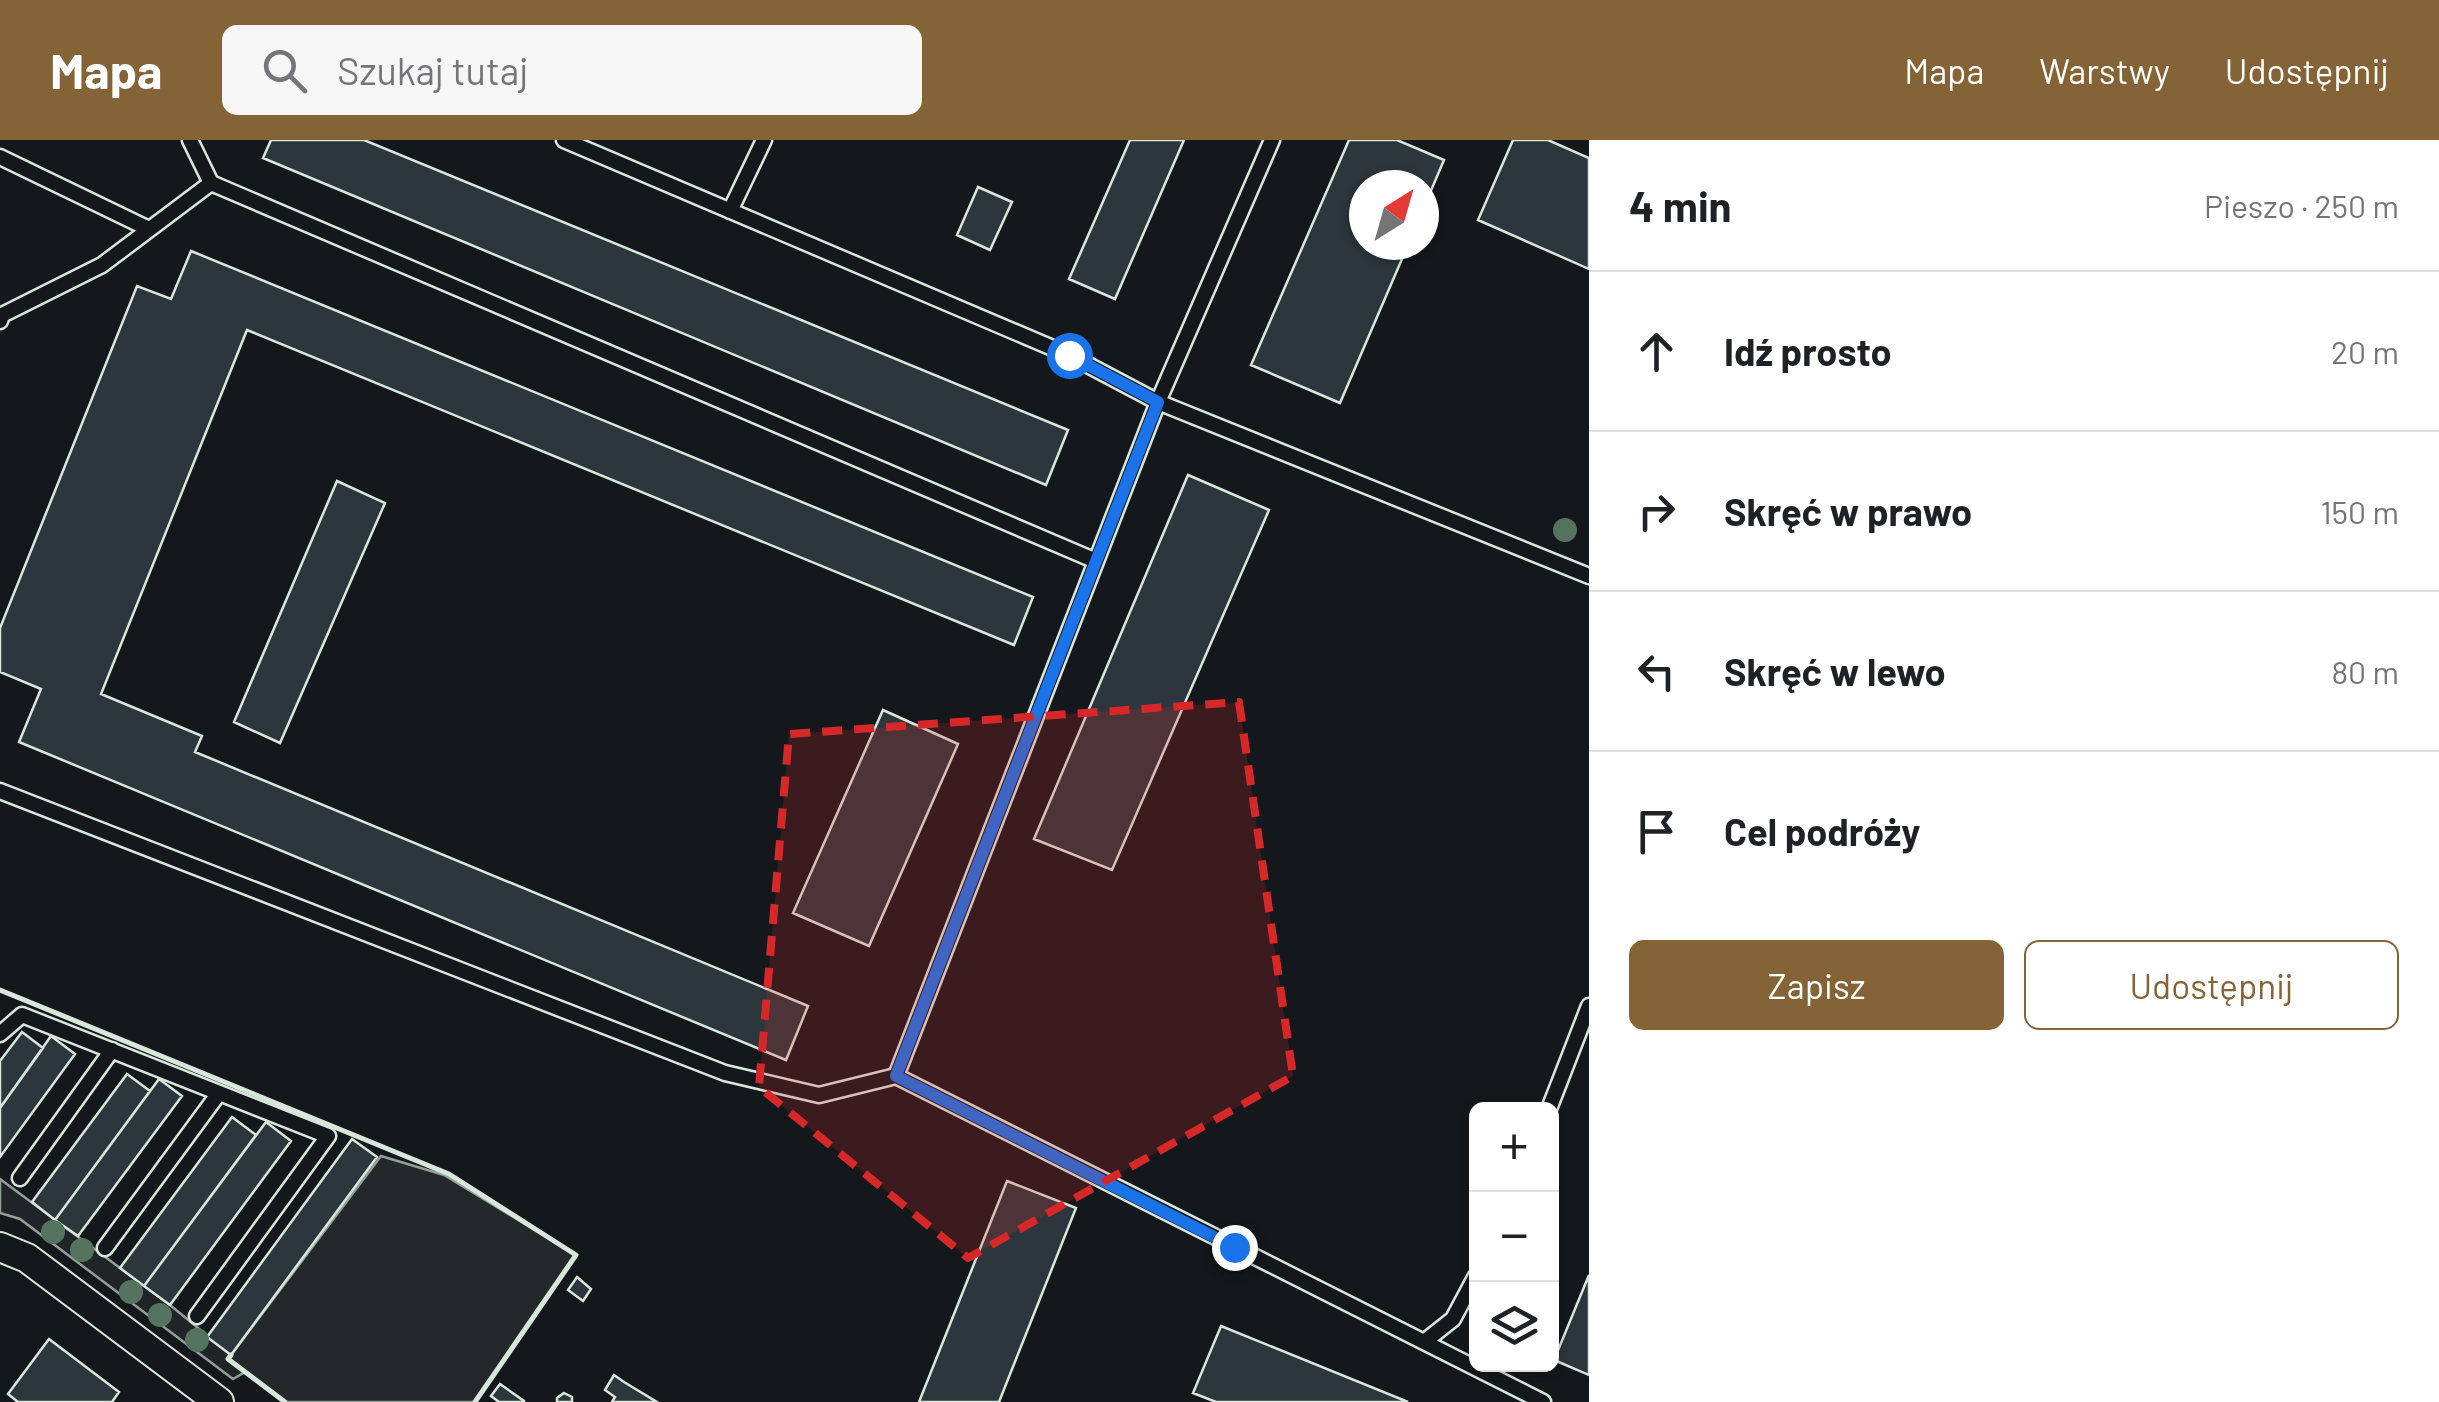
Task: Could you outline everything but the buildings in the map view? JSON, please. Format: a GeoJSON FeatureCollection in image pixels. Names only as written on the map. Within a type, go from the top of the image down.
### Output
{"type":"FeatureCollection","features":[{"type":"Feature","properties":{"kind":"street"},"geometry":{"type":"LineString","coordinates":[[0,1247],[28,1258],[219,1402]]}},
{"type":"Feature","properties":{"kind":"lane"},"geometry":{"type":"LineString","coordinates":[[190,140],[211,182],[1096,561]]}},
{"type":"Feature","properties":{"kind":"lane"},"geometry":{"type":"LineString","coordinates":[[564,140],[1069,355],[1158,402],[1589,576]]}},
{"type":"Feature","properties":{"kind":"lane"},"geometry":{"type":"LineString","coordinates":[[730,211],[764,140]]}},
{"type":"Feature","properties":{"kind":"lane"},"geometry":{"type":"LineString","coordinates":[[896,1076],[1158,402],[1272,140]]}},
{"type":"Feature","properties":{"kind":"lane"},"geometry":{"type":"LineString","coordinates":[[0,157],[149,229]]}},
{"type":"Feature","properties":{"kind":"lane"},"geometry":{"type":"LineString","coordinates":[[0,321],[2,315],[102,264],[211,182]]}},
{"type":"Feature","properties":{"kind":"lane"},"geometry":{"type":"LineString","coordinates":[[0,791],[725,1073],[819,1095],[896,1076],[1544,1402]]}},
{"type":"Feature","properties":{"kind":"lane"},"geometry":{"type":"LineString","coordinates":[[1552,1102],[1589,1006]]}},
{"type":"Feature","properties":{"kind":"lane"},"geometry":{"type":"LineString","coordinates":[[0,1034],[22,1015],[328,1136],[196,1316]]}},
{"type":"Feature","properties":{"kind":"lane"},"geometry":{"type":"LineString","coordinates":[[20,1178],[112,1050]]}},
{"type":"Feature","properties":{"kind":"lane"},"geometry":{"type":"LineString","coordinates":[[106,1248],[219,1092]]}},
{"type":"Feature","properties":{"kind":"lane"},"geometry":{"type":"LineString","coordinates":[[1424,1342],[1453,1318],[1473,1282]]}},
{"type":"Feature","properties":{"kind":"highlighted area"},"geometry":{"type":"Polygon","coordinates":[[[1239,702],[1293,1076],[968,1258],[759,1087],[789,734],[1239,702]]]}},
{"type":"Feature","properties":{"kind":"shaded area"},"geometry":{"type":"Polygon","coordinates":[[[381,1156],[444,1175],[576,1255],[475,1402],[285,1402],[228,1359],[381,1156]]]}},
{"type":"Feature","properties":{"kind":"shaded area"},"geometry":{"type":"Polygon","coordinates":[[[0,1179],[170,1305],[231,1355],[229,1359],[245,1372],[233,1379],[20,1219],[0,1213],[0,1179]]]}},
{"type":"Feature","properties":{"kind":"wall"},"geometry":{"type":"LineString","coordinates":[[0,990],[449,1174],[576,1255],[475,1402]]}},
{"type":"Feature","properties":{"kind":"wall"},"geometry":{"type":"LineString","coordinates":[[231,1355],[228,1359],[285,1402]]}},
{"type":"Feature","properties":{"kind":"route"},"geometry":{"type":"LineString","coordinates":[[1069,355],[1158,402],[896,1076],[1234,1247]]}}]}
